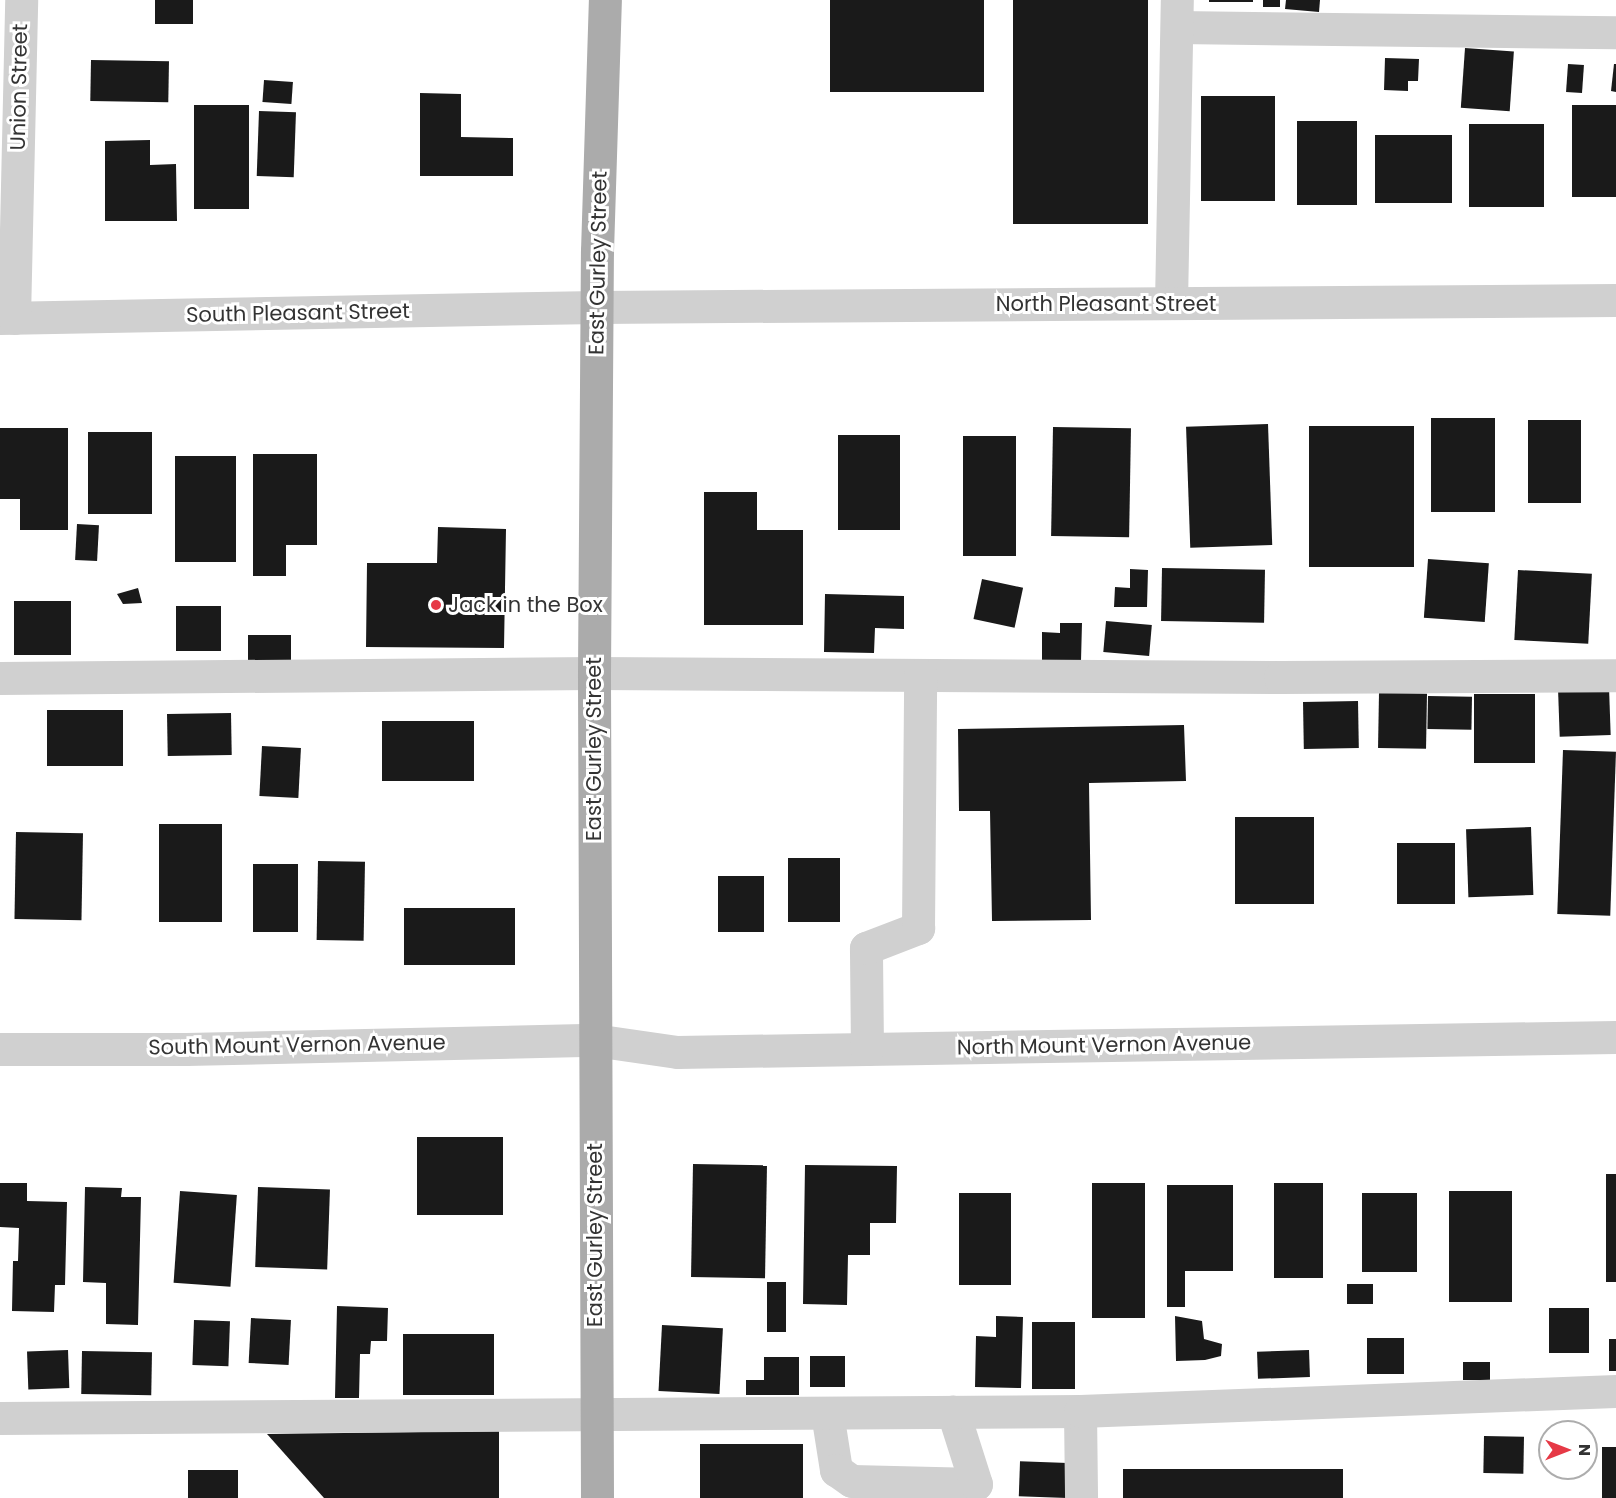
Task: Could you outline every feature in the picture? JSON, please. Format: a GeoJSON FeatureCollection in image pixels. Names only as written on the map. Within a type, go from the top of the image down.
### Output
{"type":"FeatureCollection","features":[{"type":"Feature","properties":{"kind":"main road","name":"East Gurley Street"},"geometry":{"type":"LineString","coordinates":[[597,1498],[594,674],[597,307],[605,0]]}},
{"type":"Feature","properties":{"kind":"street","name":"Union Street"},"geometry":{"type":"LineString","coordinates":[[7,318],[21,0]]}},
{"type":"Feature","properties":{"kind":"street"},"geometry":{"type":"LineString","coordinates":[[1171,303],[1177,13],[1616,32]]}},
{"type":"Feature","properties":{"kind":"street","name":"North Pleasant Street"},"geometry":{"type":"LineString","coordinates":[[597,307],[1616,300]]}},
{"type":"Feature","properties":{"kind":"street","name":"South Pleasant Street"},"geometry":{"type":"LineString","coordinates":[[7,318],[597,307]]}},
{"type":"Feature","properties":{"kind":"street"},"geometry":{"type":"LineString","coordinates":[[0,678],[594,674],[1616,675]]}},
{"type":"Feature","properties":{"kind":"street"},"geometry":{"type":"LineString","coordinates":[[867,1049],[866,948],[918,928],[920,675]]}},
{"type":"Feature","properties":{"kind":"street","name":"North Mount Vernon Avenue"},"geometry":{"type":"LineString","coordinates":[[594,1040],[677,1052],[1616,1037]]}},
{"type":"Feature","properties":{"kind":"street","name":"South Mount Vernon Avenue"},"geometry":{"type":"LineString","coordinates":[[0,1049],[186,1049],[594,1040]]}},
{"type":"Feature","properties":{"kind":"street"},"geometry":{"type":"LineString","coordinates":[[0,1418],[1080,1411],[1616,1391]]}},
{"type":"Feature","properties":{"kind":"street"},"geometry":{"type":"LineString","coordinates":[[1080,1411],[1081,1498]]}},
{"type":"Feature","properties":{"kind":"street"},"geometry":{"type":"LineString","coordinates":[[827,1413],[836,1470],[852,1480],[977,1491],[953,1412]]}},
{"type":"Feature","properties":{"kind":"building"},"geometry":{"type":"Polygon","coordinates":[[[155,0],[193,0],[193,24],[155,24],[155,0]]]}},
{"type":"Feature","properties":{"kind":"building"},"geometry":{"type":"Polygon","coordinates":[[[830,0],[984,0],[984,92],[830,92],[830,0]]]}},
{"type":"Feature","properties":{"kind":"building"},"geometry":{"type":"Polygon","coordinates":[[[1013,0],[1148,0],[1148,224],[1013,224],[1013,0]]]}},
{"type":"Feature","properties":{"kind":"building"},"geometry":{"type":"Polygon","coordinates":[[[1209,0],[1253,0],[1253,2],[1209,2],[1209,0]]]}},
{"type":"Feature","properties":{"kind":"building"},"geometry":{"type":"Polygon","coordinates":[[[1263,0],[1280,0],[1280,7],[1263,7],[1263,0]]]}},
{"type":"Feature","properties":{"kind":"building"},"geometry":{"type":"Polygon","coordinates":[[[1286,0],[1320,0],[1319,12],[1285,9],[1286,0]]]}},
{"type":"Feature","properties":{"kind":"building"},"geometry":{"type":"Polygon","coordinates":[[[1465,48],[1514,51],[1510,111],[1461,108],[1465,48]]]}},
{"type":"Feature","properties":{"kind":"building"},"geometry":{"type":"Polygon","coordinates":[[[1385,58],[1419,59],[1418,81],[1408,81],[1408,91],[1384,90],[1385,58]]]}},
{"type":"Feature","properties":{"kind":"building"},"geometry":{"type":"Polygon","coordinates":[[[91,60],[169,61],[168,102],[90,101],[91,60]]]}},
{"type":"Feature","properties":{"kind":"building"},"geometry":{"type":"Polygon","coordinates":[[[1568,64],[1584,65],[1582,93],[1566,92],[1568,64]]]}},
{"type":"Feature","properties":{"kind":"building"},"geometry":{"type":"Polygon","coordinates":[[[1614,64],[1616,64],[1616,92],[1611,91],[1614,64]]]}},
{"type":"Feature","properties":{"kind":"building"},"geometry":{"type":"Polygon","coordinates":[[[264,80],[293,82],[291,104],[262,102],[264,80]]]}},
{"type":"Feature","properties":{"kind":"building"},"geometry":{"type":"Polygon","coordinates":[[[420,93],[461,94],[461,137],[513,138],[513,176],[420,176],[420,93]]]}},
{"type":"Feature","properties":{"kind":"building"},"geometry":{"type":"Polygon","coordinates":[[[1201,96],[1275,96],[1275,201],[1201,201],[1201,96]]]}},
{"type":"Feature","properties":{"kind":"building"},"geometry":{"type":"Polygon","coordinates":[[[194,105],[249,105],[249,209],[194,209],[194,105]]]}},
{"type":"Feature","properties":{"kind":"building"},"geometry":{"type":"Polygon","coordinates":[[[1572,105],[1616,105],[1616,197],[1572,197],[1572,105]]]}},
{"type":"Feature","properties":{"kind":"building"},"geometry":{"type":"Polygon","coordinates":[[[259,111],[296,112],[294,177],[257,176],[259,111]]]}},
{"type":"Feature","properties":{"kind":"building"},"geometry":{"type":"Polygon","coordinates":[[[1297,121],[1357,121],[1357,205],[1297,205],[1297,121]]]}},
{"type":"Feature","properties":{"kind":"building"},"geometry":{"type":"Polygon","coordinates":[[[1469,124],[1544,124],[1544,207],[1469,207],[1469,124]]]}},
{"type":"Feature","properties":{"kind":"building"},"geometry":{"type":"Polygon","coordinates":[[[1375,135],[1452,135],[1452,203],[1375,203],[1375,135]]]}},
{"type":"Feature","properties":{"kind":"building"},"geometry":{"type":"Polygon","coordinates":[[[150,140],[150,165],[176,164],[177,221],[105,221],[105,141],[150,140]]]}},
{"type":"Feature","properties":{"kind":"building"},"geometry":{"type":"Polygon","coordinates":[[[1431,418],[1495,418],[1495,512],[1431,512],[1431,418]]]}},
{"type":"Feature","properties":{"kind":"building"},"geometry":{"type":"Polygon","coordinates":[[[1528,420],[1581,420],[1581,503],[1528,503],[1528,420]]]}},
{"type":"Feature","properties":{"kind":"building"},"geometry":{"type":"Polygon","coordinates":[[[1268,424],[1272,545],[1190,548],[1186,427],[1268,424]]]}},
{"type":"Feature","properties":{"kind":"building"},"geometry":{"type":"Polygon","coordinates":[[[1309,426],[1414,426],[1414,567],[1309,567],[1309,426]]]}},
{"type":"Feature","properties":{"kind":"building"},"geometry":{"type":"Polygon","coordinates":[[[1053,427],[1131,428],[1129,537],[1051,536],[1053,427]]]}},
{"type":"Feature","properties":{"kind":"building"},"geometry":{"type":"Polygon","coordinates":[[[0,428],[68,428],[68,530],[20,530],[20,499],[0,499],[0,428]]]}},
{"type":"Feature","properties":{"kind":"building"},"geometry":{"type":"Polygon","coordinates":[[[88,432],[152,432],[152,514],[88,514],[88,432]]]}},
{"type":"Feature","properties":{"kind":"building"},"geometry":{"type":"Polygon","coordinates":[[[838,435],[900,435],[900,530],[838,530],[838,435]]]}},
{"type":"Feature","properties":{"kind":"building"},"geometry":{"type":"Polygon","coordinates":[[[963,436],[1016,436],[1016,556],[963,556],[963,436]]]}},
{"type":"Feature","properties":{"kind":"building"},"geometry":{"type":"Polygon","coordinates":[[[253,454],[317,454],[317,545],[286,545],[286,576],[253,576],[253,454]]]}},
{"type":"Feature","properties":{"kind":"building"},"geometry":{"type":"Polygon","coordinates":[[[175,456],[236,456],[236,562],[175,562],[175,456]]]}},
{"type":"Feature","properties":{"kind":"building"},"geometry":{"type":"Polygon","coordinates":[[[704,492],[757,492],[757,530],[803,530],[803,625],[704,625],[704,492]]]}},
{"type":"Feature","properties":{"kind":"building"},"geometry":{"type":"Polygon","coordinates":[[[77,524],[99,525],[97,561],[75,560],[77,524]]]}},
{"type":"Feature","properties":{"kind":"building","name":"Jack in the Box"},"geometry":{"type":"Polygon","coordinates":[[[438,527],[506,529],[504,648],[366,647],[367,563],[437,563],[438,527]]]}},
{"type":"Feature","properties":{"kind":"building"},"geometry":{"type":"Polygon","coordinates":[[[1428,559],[1489,563],[1485,622],[1424,618],[1428,559]]]}},
{"type":"Feature","properties":{"kind":"building"},"geometry":{"type":"Polygon","coordinates":[[[1162,568],[1265,570],[1264,623],[1161,621],[1162,568]]]}},
{"type":"Feature","properties":{"kind":"building"},"geometry":{"type":"Polygon","coordinates":[[[1130,569],[1148,570],[1147,607],[1114,607],[1115,587],[1130,588],[1130,569]]]}},
{"type":"Feature","properties":{"kind":"building"},"geometry":{"type":"Polygon","coordinates":[[[1518,570],[1592,574],[1588,644],[1514,640],[1518,570]]]}},
{"type":"Feature","properties":{"kind":"building"},"geometry":{"type":"Polygon","coordinates":[[[982,579],[1023,588],[1015,628],[973,619],[982,579]]]}},
{"type":"Feature","properties":{"kind":"building"},"geometry":{"type":"Polygon","coordinates":[[[138,588],[142,603],[123,604],[117,594],[138,588]]]}},
{"type":"Feature","properties":{"kind":"building"},"geometry":{"type":"Polygon","coordinates":[[[825,594],[904,596],[904,629],[875,628],[874,653],[824,652],[825,594]]]}},
{"type":"Feature","properties":{"kind":"building"},"geometry":{"type":"Polygon","coordinates":[[[14,601],[71,601],[71,655],[14,655],[14,601]]]}},
{"type":"Feature","properties":{"kind":"building"},"geometry":{"type":"Polygon","coordinates":[[[176,606],[221,606],[221,651],[176,651],[176,606]]]}},
{"type":"Feature","properties":{"kind":"building"},"geometry":{"type":"Polygon","coordinates":[[[1106,621],[1152,625],[1149,656],[1103,652],[1106,621]]]}},
{"type":"Feature","properties":{"kind":"building"},"geometry":{"type":"Polygon","coordinates":[[[1060,623],[1082,623],[1081,661],[1042,661],[1042,632],[1060,633],[1060,623]]]}},
{"type":"Feature","properties":{"kind":"building"},"geometry":{"type":"Polygon","coordinates":[[[248,635],[291,635],[291,661],[248,661],[248,635]]]}},
{"type":"Feature","properties":{"kind":"building"},"geometry":{"type":"Polygon","coordinates":[[[1609,687],[1611,735],[1560,737],[1558,689],[1609,687]]]}},
{"type":"Feature","properties":{"kind":"building"},"geometry":{"type":"Polygon","coordinates":[[[1379,693],[1427,694],[1426,749],[1378,748],[1379,693]]]}},
{"type":"Feature","properties":{"kind":"building"},"geometry":{"type":"Polygon","coordinates":[[[1474,694],[1535,694],[1535,763],[1474,763],[1474,694]]]}},
{"type":"Feature","properties":{"kind":"building"},"geometry":{"type":"Polygon","coordinates":[[[1428,696],[1472,697],[1471,730],[1427,729],[1428,696]]]}},
{"type":"Feature","properties":{"kind":"building"},"geometry":{"type":"Polygon","coordinates":[[[1358,701],[1359,748],[1304,749],[1303,702],[1358,701]]]}},
{"type":"Feature","properties":{"kind":"building"},"geometry":{"type":"Polygon","coordinates":[[[47,710],[123,710],[123,766],[47,766],[47,710]]]}},
{"type":"Feature","properties":{"kind":"building"},"geometry":{"type":"Polygon","coordinates":[[[231,713],[232,755],[168,756],[167,714],[231,713]]]}},
{"type":"Feature","properties":{"kind":"building"},"geometry":{"type":"Polygon","coordinates":[[[382,721],[474,721],[474,781],[382,781],[382,721]]]}},
{"type":"Feature","properties":{"kind":"building"},"geometry":{"type":"Polygon","coordinates":[[[1184,725],[1186,781],[1089,783],[1091,920],[992,921],[990,811],[959,811],[958,729],[1184,725]]]}},
{"type":"Feature","properties":{"kind":"building"},"geometry":{"type":"Polygon","coordinates":[[[262,746],[301,748],[298,798],[259,796],[262,746]]]}},
{"type":"Feature","properties":{"kind":"building"},"geometry":{"type":"Polygon","coordinates":[[[1563,750],[1616,752],[1610,916],[1557,914],[1563,750]]]}},
{"type":"Feature","properties":{"kind":"building"},"geometry":{"type":"Polygon","coordinates":[[[1235,817],[1314,817],[1314,904],[1235,904],[1235,817]]]}},
{"type":"Feature","properties":{"kind":"building"},"geometry":{"type":"Polygon","coordinates":[[[159,824],[222,824],[222,922],[159,922],[159,824]]]}},
{"type":"Feature","properties":{"kind":"building"},"geometry":{"type":"Polygon","coordinates":[[[1531,827],[1533,895],[1468,897],[1466,829],[1531,827]]]}},
{"type":"Feature","properties":{"kind":"building"},"geometry":{"type":"Polygon","coordinates":[[[16,832],[83,833],[81,920],[14,919],[16,832]]]}},
{"type":"Feature","properties":{"kind":"building"},"geometry":{"type":"Polygon","coordinates":[[[1397,843],[1455,843],[1455,904],[1397,904],[1397,843]]]}},
{"type":"Feature","properties":{"kind":"building"},"geometry":{"type":"Polygon","coordinates":[[[788,858],[840,858],[840,922],[788,922],[788,858]]]}},
{"type":"Feature","properties":{"kind":"building"},"geometry":{"type":"Polygon","coordinates":[[[318,861],[365,862],[364,941],[317,940],[318,861]]]}},
{"type":"Feature","properties":{"kind":"building"},"geometry":{"type":"Polygon","coordinates":[[[253,864],[298,864],[298,932],[253,932],[253,864]]]}},
{"type":"Feature","properties":{"kind":"building"},"geometry":{"type":"Polygon","coordinates":[[[718,876],[764,876],[764,932],[718,932],[718,876]]]}},
{"type":"Feature","properties":{"kind":"building"},"geometry":{"type":"Polygon","coordinates":[[[404,908],[515,908],[515,965],[404,965],[404,908]]]}},
{"type":"Feature","properties":{"kind":"building"},"geometry":{"type":"Polygon","coordinates":[[[417,1137],[503,1137],[503,1215],[417,1215],[417,1137]]]}},
{"type":"Feature","properties":{"kind":"building"},"geometry":{"type":"Polygon","coordinates":[[[693,1164],[767,1165],[765,1278],[691,1277],[693,1164]]]}},
{"type":"Feature","properties":{"kind":"building"},"geometry":{"type":"Polygon","coordinates":[[[805,1165],[897,1166],[896,1223],[870,1223],[870,1255],[848,1255],[847,1305],[803,1304],[805,1165]]]}},
{"type":"Feature","properties":{"kind":"building"},"geometry":{"type":"Polygon","coordinates":[[[1606,1174],[1616,1174],[1616,1282],[1606,1282],[1606,1174]]]}},
{"type":"Feature","properties":{"kind":"building"},"geometry":{"type":"Polygon","coordinates":[[[0,1183],[27,1183],[27,1201],[67,1202],[65,1285],[55,1285],[54,1312],[12,1311],[13,1261],[18,1261],[19,1228],[0,1227],[0,1183]]]}},
{"type":"Feature","properties":{"kind":"building"},"geometry":{"type":"Polygon","coordinates":[[[1092,1183],[1145,1183],[1145,1318],[1092,1318],[1092,1183]]]}},
{"type":"Feature","properties":{"kind":"building"},"geometry":{"type":"Polygon","coordinates":[[[1274,1183],[1323,1183],[1323,1278],[1274,1278],[1274,1183]]]}},
{"type":"Feature","properties":{"kind":"building"},"geometry":{"type":"Polygon","coordinates":[[[1167,1185],[1233,1185],[1233,1271],[1185,1271],[1185,1307],[1167,1307],[1167,1185]]]}},
{"type":"Feature","properties":{"kind":"building"},"geometry":{"type":"Polygon","coordinates":[[[85,1187],[122,1188],[121,1197],[141,1197],[138,1325],[106,1324],[106,1283],[83,1282],[85,1187]]]}},
{"type":"Feature","properties":{"kind":"building"},"geometry":{"type":"Polygon","coordinates":[[[258,1187],[330,1190],[327,1269],[255,1267],[258,1187]]]}},
{"type":"Feature","properties":{"kind":"building"},"geometry":{"type":"Polygon","coordinates":[[[180,1191],[237,1195],[230,1287],[174,1283],[180,1191]]]}},
{"type":"Feature","properties":{"kind":"building"},"geometry":{"type":"Polygon","coordinates":[[[1449,1191],[1512,1191],[1512,1302],[1449,1302],[1449,1191]]]}},
{"type":"Feature","properties":{"kind":"building"},"geometry":{"type":"Polygon","coordinates":[[[959,1193],[1011,1193],[1011,1285],[959,1285],[959,1193]]]}},
{"type":"Feature","properties":{"kind":"building"},"geometry":{"type":"Polygon","coordinates":[[[1362,1193],[1417,1193],[1417,1272],[1362,1272],[1362,1193]]]}},
{"type":"Feature","properties":{"kind":"building"},"geometry":{"type":"Polygon","coordinates":[[[767,1282],[786,1282],[786,1332],[767,1332],[767,1282]]]}},
{"type":"Feature","properties":{"kind":"building"},"geometry":{"type":"Polygon","coordinates":[[[1347,1284],[1373,1284],[1373,1304],[1347,1304],[1347,1284]]]}},
{"type":"Feature","properties":{"kind":"building"},"geometry":{"type":"Polygon","coordinates":[[[337,1306],[388,1308],[387,1341],[371,1341],[370,1354],[360,1354],[359,1398],[335,1398],[337,1306]]]}},
{"type":"Feature","properties":{"kind":"building"},"geometry":{"type":"Polygon","coordinates":[[[1549,1308],[1589,1308],[1589,1353],[1549,1353],[1549,1308]]]}},
{"type":"Feature","properties":{"kind":"building"},"geometry":{"type":"Polygon","coordinates":[[[996,1316],[1023,1317],[1021,1388],[975,1387],[976,1336],[996,1337],[996,1316]]]}},
{"type":"Feature","properties":{"kind":"building"},"geometry":{"type":"Polygon","coordinates":[[[1175,1316],[1202,1321],[1204,1339],[1222,1344],[1221,1356],[1205,1360],[1176,1361],[1175,1316]]]}},
{"type":"Feature","properties":{"kind":"building"},"geometry":{"type":"Polygon","coordinates":[[[251,1318],[291,1320],[289,1365],[249,1363],[251,1318]]]}},
{"type":"Feature","properties":{"kind":"building"},"geometry":{"type":"Polygon","coordinates":[[[194,1320],[230,1321],[228,1366],[192,1365],[194,1320]]]}},
{"type":"Feature","properties":{"kind":"building"},"geometry":{"type":"Polygon","coordinates":[[[1032,1322],[1075,1322],[1075,1389],[1032,1389],[1032,1322]]]}},
{"type":"Feature","properties":{"kind":"building"},"geometry":{"type":"Polygon","coordinates":[[[662,1325],[723,1328],[719,1394],[659,1391],[662,1325]]]}},
{"type":"Feature","properties":{"kind":"building"},"geometry":{"type":"Polygon","coordinates":[[[403,1334],[494,1334],[494,1395],[403,1395],[403,1334]]]}},
{"type":"Feature","properties":{"kind":"building"},"geometry":{"type":"Polygon","coordinates":[[[1367,1338],[1404,1338],[1404,1374],[1367,1374],[1367,1338]]]}},
{"type":"Feature","properties":{"kind":"building"},"geometry":{"type":"Polygon","coordinates":[[[1609,1339],[1616,1339],[1616,1371],[1609,1371],[1609,1339]]]}},
{"type":"Feature","properties":{"kind":"building"},"geometry":{"type":"Polygon","coordinates":[[[68,1350],[69,1388],[28,1389],[27,1351],[68,1350]]]}},
{"type":"Feature","properties":{"kind":"building"},"geometry":{"type":"Polygon","coordinates":[[[1309,1350],[1310,1377],[1258,1379],[1257,1352],[1309,1350]]]}},
{"type":"Feature","properties":{"kind":"building"},"geometry":{"type":"Polygon","coordinates":[[[82,1351],[152,1352],[151,1395],[81,1394],[82,1351]]]}},
{"type":"Feature","properties":{"kind":"building"},"geometry":{"type":"Polygon","coordinates":[[[810,1356],[845,1356],[845,1387],[810,1387],[810,1356]]]}},
{"type":"Feature","properties":{"kind":"building"},"geometry":{"type":"Polygon","coordinates":[[[764,1357],[799,1357],[799,1395],[746,1395],[746,1380],[764,1380],[764,1357]]]}},
{"type":"Feature","properties":{"kind":"building"},"geometry":{"type":"Polygon","coordinates":[[[1463,1362],[1490,1362],[1490,1380],[1463,1380],[1463,1362]]]}},
{"type":"Feature","properties":{"kind":"building"},"geometry":{"type":"Polygon","coordinates":[[[499,1431],[499,1498],[324,1498],[267,1434],[499,1431]]]}},
{"type":"Feature","properties":{"kind":"building"},"geometry":{"type":"Polygon","coordinates":[[[1484,1436],[1524,1437],[1523,1474],[1483,1473],[1484,1436]]]}},
{"type":"Feature","properties":{"kind":"building"},"geometry":{"type":"Polygon","coordinates":[[[700,1444],[803,1444],[803,1498],[700,1498],[700,1444]]]}},
{"type":"Feature","properties":{"kind":"building"},"geometry":{"type":"Polygon","coordinates":[[[1602,1447],[1616,1447],[1616,1498],[1602,1498],[1602,1447]]]}},
{"type":"Feature","properties":{"kind":"building"},"geometry":{"type":"Polygon","coordinates":[[[1020,1461],[1068,1463],[1067,1498],[1019,1496],[1020,1461]]]}},
{"type":"Feature","properties":{"kind":"building"},"geometry":{"type":"Polygon","coordinates":[[[1123,1469],[1343,1469],[1343,1498],[1123,1498],[1123,1469]]]}},
{"type":"Feature","properties":{"kind":"building"},"geometry":{"type":"Polygon","coordinates":[[[188,1470],[238,1470],[238,1498],[188,1498],[188,1470]]]}},
{"type":"Feature","properties":{"kind":"place","name":"Jack in the Box"},"geometry":{"type":"Point","coordinates":[436,605]}}]}
